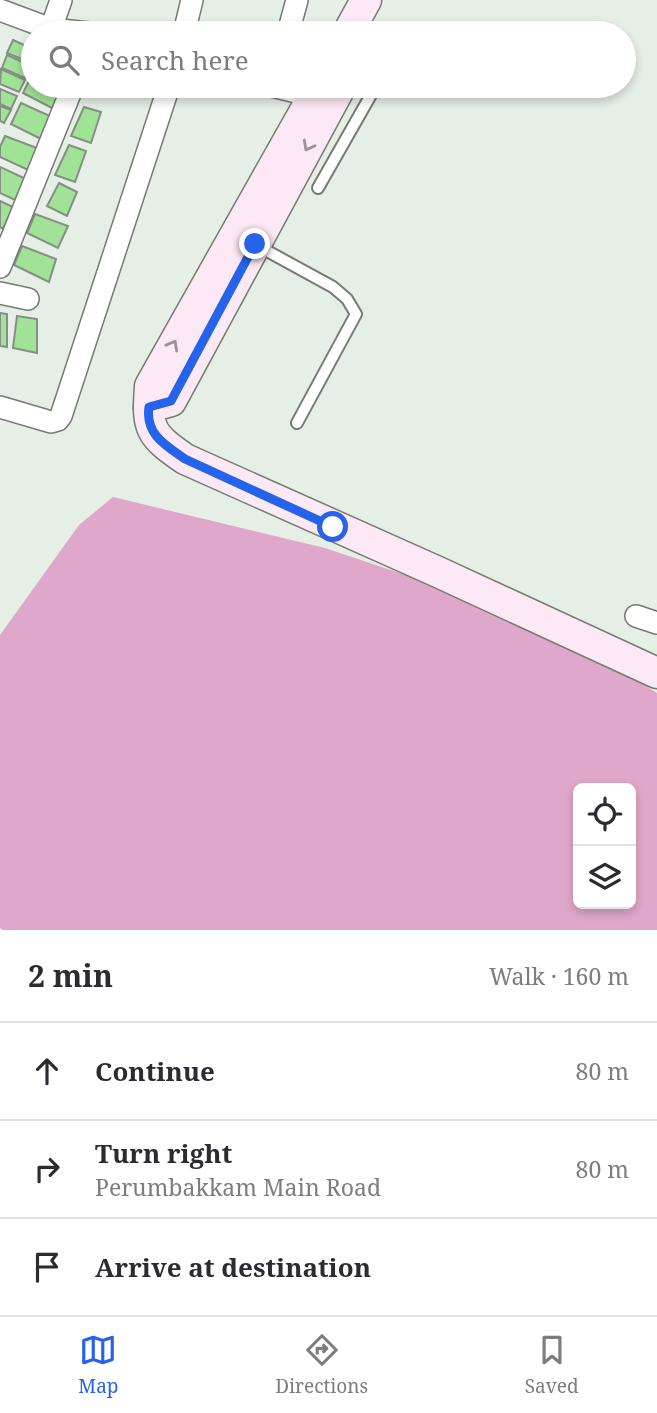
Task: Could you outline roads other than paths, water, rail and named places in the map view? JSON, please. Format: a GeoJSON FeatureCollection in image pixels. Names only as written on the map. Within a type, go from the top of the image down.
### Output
{"type":"FeatureCollection","features":[{"type":"Feature","properties":{"kind":"street"},"geometry":{"type":"LineString","coordinates":[[54,21],[61,0]]}},
{"type":"Feature","properties":{"kind":"street"},"geometry":{"type":"LineString","coordinates":[[187,21],[192,0]]}},
{"type":"Feature","properties":{"kind":"street"},"geometry":{"type":"LineString","coordinates":[[291,21],[297,0]]}},
{"type":"Feature","properties":{"kind":"street"},"geometry":{"type":"LineString","coordinates":[[355,21],[366,0]]}},
{"type":"Feature","properties":{"kind":"street"},"geometry":{"type":"LineString","coordinates":[[376,21],[387,0]]}},
{"type":"Feature","properties":{"kind":"street"},"geometry":{"type":"LineString","coordinates":[[0,10],[30,21]]}},
{"type":"Feature","properties":{"kind":"street"},"geometry":{"type":"LineString","coordinates":[[0,267],[68,98]]}},
{"type":"Feature","properties":{"kind":"street"},"geometry":{"type":"LineString","coordinates":[[0,407],[51,422],[61,416],[165,98]]}},
{"type":"Feature","properties":{"kind":"street"},"geometry":{"type":"LineString","coordinates":[[323,98],[246,239],[171,401],[149,407],[148,417],[152,431],[164,445],[185,459],[657,673]]}},
{"type":"Feature","properties":{"kind":"street"},"geometry":{"type":"LineString","coordinates":[[0,293],[28,299]]}},
{"type":"Feature","properties":{"kind":"street"},"geometry":{"type":"LineString","coordinates":[[636,616],[657,623]]}},
{"type":"Feature","properties":{"kind":"lane"},"geometry":{"type":"LineString","coordinates":[[318,188],[369,98]]}},
{"type":"Feature","properties":{"kind":"lane"},"geometry":{"type":"LineString","coordinates":[[246,239],[332,287],[347,299],[356,314],[297,423]]}}]}
